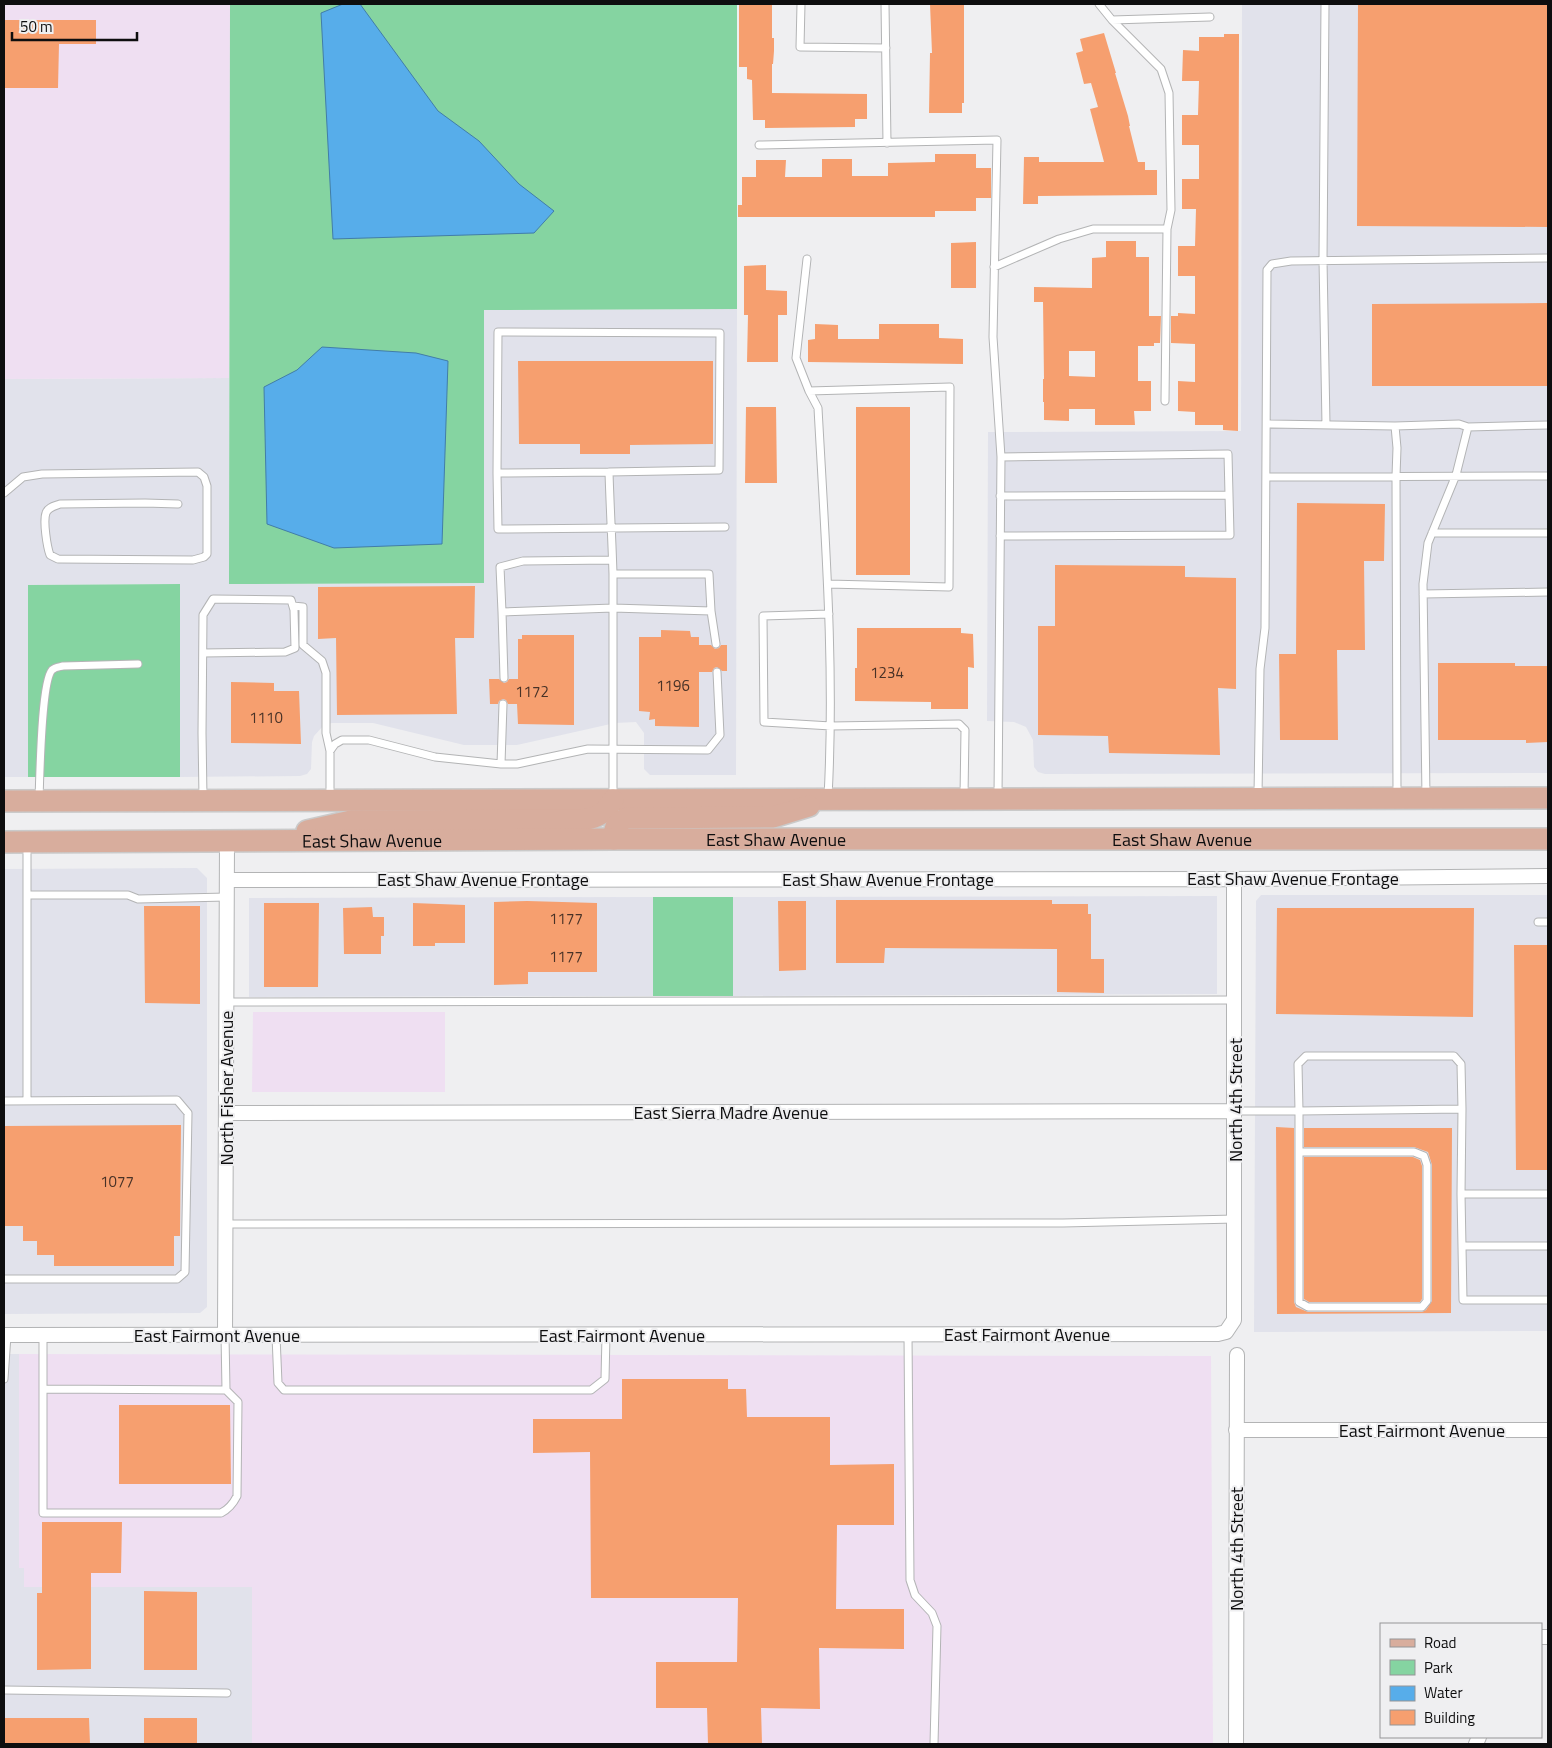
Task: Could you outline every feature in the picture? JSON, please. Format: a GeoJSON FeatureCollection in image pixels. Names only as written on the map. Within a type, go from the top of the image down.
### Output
{"type":"FeatureCollection","features":[{"type":"Feature","properties":{"kind":"main road"},"geometry":{"type":"LineString","coordinates":[[4,801],[1548,798]]}},
{"type":"Feature","properties":{"kind":"main road"},"geometry":{"type":"LineString","coordinates":[[271,840],[350,821],[583,820],[600,815],[613,800]]}},
{"type":"Feature","properties":{"kind":"main road"},"geometry":{"type":"LineString","coordinates":[[614,839],[614,830],[619,821],[627,818],[773,818],[828,800]]}},
{"type":"Feature","properties":{"kind":"main road","name":"East Shaw Avenue"},"geometry":{"type":"LineString","coordinates":[[4,842],[614,839],[1548,839]]}},
{"type":"Feature","properties":{"kind":"street","name":"North Fisher Avenue"},"geometry":{"type":"LineString","coordinates":[[225,1335],[227,840]]}},
{"type":"Feature","properties":{"kind":"street","name":"East Shaw Avenue Frontage"},"geometry":{"type":"LineString","coordinates":[[227,880],[1234,879],[1548,876]]}},
{"type":"Feature","properties":{"kind":"street","name":"North 4th Street"},"geometry":{"type":"LineString","coordinates":[[1234,879],[1234,1320]]}},
{"type":"Feature","properties":{"kind":"street","name":"East Sierra Madre Avenue"},"geometry":{"type":"LineString","coordinates":[[226,1113],[1235,1110]]}},
{"type":"Feature","properties":{"kind":"street","name":"East Fairmont Avenue"},"geometry":{"type":"LineString","coordinates":[[5,1335],[1218,1334],[1226,1332],[1234,1320]]}},
{"type":"Feature","properties":{"kind":"street","name":"North 4th Street"},"geometry":{"type":"LineString","coordinates":[[1236,1744],[1237,1354]]}},
{"type":"Feature","properties":{"kind":"street","name":"East Fairmont Avenue"},"geometry":{"type":"LineString","coordinates":[[1236,1430],[1548,1430]]}},
{"type":"Feature","properties":{"kind":"lane"},"geometry":{"type":"LineString","coordinates":[[801,4],[800,47],[886,48]]}},
{"type":"Feature","properties":{"kind":"lane"},"geometry":{"type":"LineString","coordinates":[[885,4],[887,143]]}},
{"type":"Feature","properties":{"kind":"lane"},"geometry":{"type":"LineString","coordinates":[[1099,4],[1161,70],[1169,92],[1171,210],[1167,230],[1165,401]]}},
{"type":"Feature","properties":{"kind":"lane"},"geometry":{"type":"LineString","coordinates":[[1325,4],[1323,260],[1326,425]]}},
{"type":"Feature","properties":{"kind":"lane"},"geometry":{"type":"LineString","coordinates":[[1112,20],[1210,17]]}},
{"type":"Feature","properties":{"kind":"lane"},"geometry":{"type":"LineString","coordinates":[[759,146],[997,140],[992,337],[1001,457],[998,799]]}},
{"type":"Feature","properties":{"kind":"lane"},"geometry":{"type":"LineString","coordinates":[[994,268],[1059,239],[1093,229],[1167,230]]}},
{"type":"Feature","properties":{"kind":"lane"},"geometry":{"type":"LineString","coordinates":[[1258,798],[1260,670],[1265,628],[1267,270],[1272,264],[1282,262],[1323,260],[1548,258]]}},
{"type":"Feature","properties":{"kind":"lane"},"geometry":{"type":"LineString","coordinates":[[807,259],[796,358],[818,408],[829,614],[831,726],[828,800]]}},
{"type":"Feature","properties":{"kind":"lane"},"geometry":{"type":"LineString","coordinates":[[496,473],[719,470],[720,333],[498,332],[496,473],[498,529],[725,527]]}},
{"type":"Feature","properties":{"kind":"lane"},"geometry":{"type":"LineString","coordinates":[[809,391],[950,387],[949,586],[828,584]]}},
{"type":"Feature","properties":{"kind":"lane"},"geometry":{"type":"LineString","coordinates":[[1266,424],[1395,426],[1459,424],[1468,427],[1548,425]]}},
{"type":"Feature","properties":{"kind":"lane"},"geometry":{"type":"LineString","coordinates":[[1395,426],[1397,448],[1397,798]]}},
{"type":"Feature","properties":{"kind":"lane"},"geometry":{"type":"LineString","coordinates":[[1426,798],[1423,594],[1428,543],[1456,475],[1468,427]]}},
{"type":"Feature","properties":{"kind":"lane"},"geometry":{"type":"LineString","coordinates":[[1000,536],[1230,535],[1228,454],[1001,457]]}},
{"type":"Feature","properties":{"kind":"lane"},"geometry":{"type":"LineString","coordinates":[[4,493],[24,477],[42,474],[198,472],[204,477],[207,486],[207,554],[204,558],[193,560],[58,559],[50,555],[47,548],[45,519],[46,512],[50,507],[60,504],[178,504]]}},
{"type":"Feature","properties":{"kind":"lane"},"geometry":{"type":"LineString","coordinates":[[609,472],[613,574],[613,800]]}},
{"type":"Feature","properties":{"kind":"lane"},"geometry":{"type":"LineString","coordinates":[[1266,477],[1548,476]]}},
{"type":"Feature","properties":{"kind":"lane"},"geometry":{"type":"LineString","coordinates":[[1000,496],[1229,495]]}},
{"type":"Feature","properties":{"kind":"lane"},"geometry":{"type":"LineString","coordinates":[[1432,533],[1548,534]]}},
{"type":"Feature","properties":{"kind":"lane"},"geometry":{"type":"LineString","coordinates":[[504,678],[500,567],[523,561],[612,560]]}},
{"type":"Feature","properties":{"kind":"lane"},"geometry":{"type":"LineString","coordinates":[[613,574],[708,574],[716,644]]}},
{"type":"Feature","properties":{"kind":"lane"},"geometry":{"type":"LineString","coordinates":[[1423,594],[1548,592]]}},
{"type":"Feature","properties":{"kind":"lane"},"geometry":{"type":"LineString","coordinates":[[203,653],[285,652],[294,648],[290,600],[213,599],[203,614],[203,653],[203,800]]}},
{"type":"Feature","properties":{"kind":"lane"},"geometry":{"type":"LineString","coordinates":[[292,606],[303,607],[303,645],[322,661],[326,673],[326,733],[330,751],[330,801]]}},
{"type":"Feature","properties":{"kind":"lane"},"geometry":{"type":"LineString","coordinates":[[502,612],[613,608],[711,611]]}},
{"type":"Feature","properties":{"kind":"lane"},"geometry":{"type":"LineString","coordinates":[[829,614],[763,616],[764,722],[831,726],[959,724],[965,730],[964,799]]}},
{"type":"Feature","properties":{"kind":"lane"},"geometry":{"type":"LineString","coordinates":[[39,801],[40,754],[48,679],[51,671],[63,666],[138,664]]}},
{"type":"Feature","properties":{"kind":"lane"},"geometry":{"type":"LineString","coordinates":[[330,751],[335,744],[342,740],[368,740],[434,757],[517,764],[588,749],[708,750],[720,735],[717,672]]}},
{"type":"Feature","properties":{"kind":"lane"},"geometry":{"type":"LineString","coordinates":[[501,764],[503,704]]}},
{"type":"Feature","properties":{"kind":"lane"},"geometry":{"type":"LineString","coordinates":[[27,1101],[28,842]]}},
{"type":"Feature","properties":{"kind":"lane"},"geometry":{"type":"LineString","coordinates":[[27,895],[128,895],[138,899],[227,897]]}},
{"type":"Feature","properties":{"kind":"lane"},"geometry":{"type":"LineString","coordinates":[[1538,922],[1548,922]]}},
{"type":"Feature","properties":{"kind":"lane"},"geometry":{"type":"LineString","coordinates":[[226,1002],[1234,1000]]}},
{"type":"Feature","properties":{"kind":"lane"},"geometry":{"type":"LineString","coordinates":[[1299,1152],[1414,1152],[1424,1156],[1428,1165],[1428,1301],[1422,1307],[1308,1307],[1299,1302],[1298,1064],[1306,1056],[1454,1056],[1461,1064],[1463,1300],[1548,1300]]}},
{"type":"Feature","properties":{"kind":"lane"},"geometry":{"type":"LineString","coordinates":[[4,1101],[177,1100],[188,1113],[185,1272],[177,1279],[4,1279]]}},
{"type":"Feature","properties":{"kind":"lane"},"geometry":{"type":"LineString","coordinates":[[1235,1110],[1462,1109]]}},
{"type":"Feature","properties":{"kind":"lane"},"geometry":{"type":"LineString","coordinates":[[1461,1194],[1548,1194]]}},
{"type":"Feature","properties":{"kind":"lane"},"geometry":{"type":"LineString","coordinates":[[226,1224],[1235,1220]]}},
{"type":"Feature","properties":{"kind":"lane"},"geometry":{"type":"LineString","coordinates":[[1462,1246],[1548,1246]]}},
{"type":"Feature","properties":{"kind":"lane"},"geometry":{"type":"LineString","coordinates":[[908,1334],[910,1580],[915,1595],[932,1613],[937,1626],[934,1744]]}},
{"type":"Feature","properties":{"kind":"lane"},"geometry":{"type":"LineString","coordinates":[[4,1379],[5,1335]]}},
{"type":"Feature","properties":{"kind":"lane"},"geometry":{"type":"LineString","coordinates":[[43,1335],[43,1513],[220,1513],[227,1510],[237,1496],[238,1402],[226,1390],[225,1335]]}},
{"type":"Feature","properties":{"kind":"lane"},"geometry":{"type":"LineString","coordinates":[[276,1336],[278,1383],[284,1390],[592,1390],[605,1380],[606,1335]]}},
{"type":"Feature","properties":{"kind":"lane"},"geometry":{"type":"LineString","coordinates":[[43,1389],[226,1390]]}},
{"type":"Feature","properties":{"kind":"lane"},"geometry":{"type":"LineString","coordinates":[[4,1690],[226,1693]]}},
{"type":"Feature","properties":{"kind":"shaded area"},"geometry":{"type":"Polygon","coordinates":[[[4,4],[230,4],[229,378],[4,379],[4,4]]]}},
{"type":"Feature","properties":{"kind":"shaded area"},"geometry":{"type":"Polygon","coordinates":[[[1242,4],[1548,4],[1548,773],[1045,774],[1038,772],[1034,767],[1033,740],[1026,727],[1014,722],[987,721],[988,432],[1241,431],[1242,4]]]}},
{"type":"Feature","properties":{"kind":"shaded area"},"geometry":{"type":"Polygon","coordinates":[[[737,309],[736,775],[650,775],[644,769],[644,733],[636,722],[615,723],[517,745],[464,745],[373,723],[332,723],[324,725],[314,736],[311,769],[307,774],[300,776],[180,777],[180,584],[28,585],[28,777],[4,777],[4,379],[229,378],[229,584],[484,583],[484,310],[737,309]]]}},
{"type":"Feature","properties":{"kind":"shaded area"},"geometry":{"type":"Polygon","coordinates":[[[197,868],[207,878],[207,1307],[200,1313],[4,1314],[4,869],[197,868]]]}},
{"type":"Feature","properties":{"kind":"shaded area"},"geometry":{"type":"Polygon","coordinates":[[[1261,895],[1548,895],[1548,1331],[1254,1332],[1256,901],[1261,895]]]}},
{"type":"Feature","properties":{"kind":"shaded area"},"geometry":{"type":"Polygon","coordinates":[[[1217,896],[1217,994],[733,996],[733,897],[1217,896]]]}},
{"type":"Feature","properties":{"kind":"shaded area"},"geometry":{"type":"Polygon","coordinates":[[[653,897],[653,996],[249,997],[249,898],[653,897]]]}},
{"type":"Feature","properties":{"kind":"shaded area"},"geometry":{"type":"Polygon","coordinates":[[[253,1012],[445,1012],[445,1092],[252,1092],[253,1012]]]}},
{"type":"Feature","properties":{"kind":"shaded area"},"geometry":{"type":"Polygon","coordinates":[[[4,1354],[19,1354],[19,1567],[24,1568],[24,1587],[252,1587],[252,1744],[4,1744],[4,1354]]]}},
{"type":"Feature","properties":{"kind":"shaded area"},"geometry":{"type":"Polygon","coordinates":[[[19,1354],[1211,1356],[1213,1744],[252,1744],[252,1587],[24,1587],[24,1568],[19,1568],[19,1354]]]}},
{"type":"Feature","properties":{"kind":"green space"},"geometry":{"type":"Polygon","coordinates":[[[230,4],[737,4],[737,309],[484,310],[484,583],[229,584],[230,4]]]}},
{"type":"Feature","properties":{"kind":"green space"},"geometry":{"type":"Polygon","coordinates":[[[180,584],[180,777],[28,777],[28,585],[180,584]]]}},
{"type":"Feature","properties":{"kind":"green space"},"geometry":{"type":"Polygon","coordinates":[[[653,897],[733,897],[733,996],[653,996],[653,897]]]}},
{"type":"Feature","properties":{"kind":"water"},"geometry":{"type":"Polygon","coordinates":[[[343,4],[360,4],[438,111],[479,141],[519,184],[554,211],[534,233],[333,239],[321,13],[343,4]]]}},
{"type":"Feature","properties":{"kind":"water"},"geometry":{"type":"Polygon","coordinates":[[[322,347],[416,353],[448,361],[442,544],[334,548],[267,524],[264,387],[297,370],[322,347]]]}},
{"type":"Feature","properties":{"kind":"building"},"geometry":{"type":"Polygon","coordinates":[[[739,4],[772,4],[774,51],[772,93],[867,94],[867,119],[855,119],[855,127],[765,128],[765,120],[753,120],[752,80],[747,79],[747,67],[739,67],[739,4]]]}},
{"type":"Feature","properties":{"kind":"building"},"geometry":{"type":"Polygon","coordinates":[[[930,4],[964,4],[964,103],[962,103],[962,113],[929,113],[930,53],[932,53],[930,4]]]}},
{"type":"Feature","properties":{"kind":"building"},"geometry":{"type":"Polygon","coordinates":[[[1358,4],[1548,4],[1548,227],[1357,226],[1358,4]]]}},
{"type":"Feature","properties":{"kind":"building"},"geometry":{"type":"Polygon","coordinates":[[[4,20],[96,20],[96,44],[59,44],[58,88],[4,88],[4,20]]]}},
{"type":"Feature","properties":{"kind":"building"},"geometry":{"type":"Polygon","coordinates":[[[1104,33],[1128,116],[1138,162],[1145,162],[1145,170],[1157,170],[1157,195],[1038,196],[1038,204],[1023,204],[1024,157],[1039,157],[1039,162],[1104,162],[1090,109],[1098,107],[1091,83],[1084,84],[1076,53],[1083,51],[1080,39],[1104,33]]]}},
{"type":"Feature","properties":{"kind":"building"},"geometry":{"type":"Polygon","coordinates":[[[1224,34],[1239,34],[1238,431],[1223,430],[1223,425],[1195,425],[1195,412],[1178,411],[1178,381],[1195,382],[1195,344],[1171,343],[1171,316],[1178,316],[1178,313],[1195,314],[1195,276],[1178,276],[1178,246],[1195,246],[1196,209],[1182,209],[1182,179],[1199,179],[1199,145],[1182,145],[1182,115],[1198,115],[1199,81],[1182,81],[1183,50],[1199,51],[1199,37],[1224,37],[1224,34]]]}},
{"type":"Feature","properties":{"kind":"building"},"geometry":{"type":"Polygon","coordinates":[[[935,154],[976,154],[976,168],[991,168],[991,198],[976,198],[976,211],[935,211],[935,217],[738,217],[738,205],[742,205],[742,177],[756,177],[756,160],[786,160],[785,177],[822,177],[822,159],[852,159],[852,176],[888,176],[888,163],[935,162],[935,154]]]}},
{"type":"Feature","properties":{"kind":"building"},"geometry":{"type":"Polygon","coordinates":[[[1106,241],[1136,241],[1136,257],[1149,257],[1149,316],[1161,316],[1160,343],[1154,343],[1154,346],[1138,346],[1138,381],[1151,381],[1151,411],[1134,411],[1135,425],[1095,425],[1095,409],[1069,409],[1069,421],[1044,420],[1043,302],[1034,302],[1034,287],[1092,288],[1092,258],[1106,257],[1106,241]],[[1069,351],[1069,376],[1095,377],[1095,351],[1069,351]]]}},
{"type":"Feature","properties":{"kind":"building"},"geometry":{"type":"Polygon","coordinates":[[[976,242],[976,288],[951,288],[951,243],[976,242]]]}},
{"type":"Feature","properties":{"kind":"building"},"geometry":{"type":"Polygon","coordinates":[[[766,265],[766,290],[787,291],[787,315],[778,315],[778,362],[747,362],[748,315],[744,315],[744,266],[766,265]]]}},
{"type":"Feature","properties":{"kind":"building"},"geometry":{"type":"Polygon","coordinates":[[[1548,303],[1548,386],[1372,386],[1372,304],[1548,303]]]}},
{"type":"Feature","properties":{"kind":"building"},"geometry":{"type":"Polygon","coordinates":[[[815,324],[838,325],[838,339],[879,339],[879,324],[939,324],[939,338],[963,339],[963,364],[808,362],[808,340],[815,339],[815,324]]]}},
{"type":"Feature","properties":{"kind":"building"},"geometry":{"type":"Polygon","coordinates":[[[518,361],[713,361],[713,444],[630,445],[630,454],[580,454],[580,444],[519,444],[518,361]]]}},
{"type":"Feature","properties":{"kind":"building"},"geometry":{"type":"Polygon","coordinates":[[[746,407],[776,407],[777,483],[745,483],[746,407]]]}},
{"type":"Feature","properties":{"kind":"building"},"geometry":{"type":"Polygon","coordinates":[[[856,407],[910,407],[910,575],[856,575],[856,407]]]}},
{"type":"Feature","properties":{"kind":"building"},"geometry":{"type":"Polygon","coordinates":[[[1297,503],[1385,504],[1384,561],[1364,561],[1365,650],[1337,650],[1338,740],[1280,740],[1279,654],[1296,654],[1297,503]]]}},
{"type":"Feature","properties":{"kind":"building"},"geometry":{"type":"Polygon","coordinates":[[[1055,565],[1185,566],[1185,577],[1236,578],[1236,689],[1218,688],[1220,755],[1109,753],[1108,736],[1038,735],[1038,626],[1055,626],[1055,565]]]}},
{"type":"Feature","properties":{"kind":"building"},"geometry":{"type":"Polygon","coordinates":[[[475,586],[474,638],[455,638],[457,714],[337,715],[336,638],[318,639],[318,587],[475,586]]]}},
{"type":"Feature","properties":{"kind":"building"},"geometry":{"type":"Polygon","coordinates":[[[857,628],[961,628],[961,633],[973,634],[974,668],[968,667],[968,709],[931,709],[931,702],[855,701],[857,628]]]}},
{"type":"Feature","properties":{"kind":"building"},"geometry":{"type":"Polygon","coordinates":[[[661,630],[690,631],[691,637],[699,637],[699,645],[711,645],[715,649],[721,645],[727,645],[727,671],[722,671],[717,667],[712,672],[699,672],[699,727],[655,726],[655,719],[649,720],[650,712],[639,711],[639,637],[661,637],[661,630]]]}},
{"type":"Feature","properties":{"kind":"building"},"geometry":{"type":"Polygon","coordinates":[[[522,635],[574,635],[574,725],[518,724],[517,704],[508,704],[503,699],[498,704],[490,704],[489,679],[499,679],[504,683],[509,679],[518,679],[518,639],[522,639],[522,635]]]}},
{"type":"Feature","properties":{"kind":"building"},"geometry":{"type":"Polygon","coordinates":[[[1438,663],[1515,663],[1515,666],[1548,666],[1548,742],[1526,743],[1526,740],[1438,740],[1438,663]]]}},
{"type":"Feature","properties":{"kind":"building"},"geometry":{"type":"Polygon","coordinates":[[[231,682],[274,683],[274,691],[299,691],[301,744],[231,743],[231,682]]]}},
{"type":"Feature","properties":{"kind":"building"},"geometry":{"type":"Polygon","coordinates":[[[836,900],[1052,900],[1052,904],[1088,904],[1088,914],[1091,914],[1091,959],[1104,959],[1104,993],[1057,992],[1057,949],[885,948],[884,963],[836,963],[836,900]]]}},
{"type":"Feature","properties":{"kind":"building"},"geometry":{"type":"Polygon","coordinates":[[[778,901],[806,901],[806,970],[779,971],[778,901]]]}},
{"type":"Feature","properties":{"kind":"building"},"geometry":{"type":"Polygon","coordinates":[[[494,902],[597,903],[597,972],[528,972],[528,984],[494,985],[494,902]]]}},
{"type":"Feature","properties":{"kind":"building"},"geometry":{"type":"Polygon","coordinates":[[[264,903],[319,903],[318,987],[264,987],[264,903]]]}},
{"type":"Feature","properties":{"kind":"building"},"geometry":{"type":"Polygon","coordinates":[[[413,903],[465,905],[465,943],[435,943],[435,946],[413,946],[413,903]]]}},
{"type":"Feature","properties":{"kind":"building"},"geometry":{"type":"Polygon","coordinates":[[[144,906],[200,906],[200,1004],[145,1003],[144,906]]]}},
{"type":"Feature","properties":{"kind":"building"},"geometry":{"type":"Polygon","coordinates":[[[372,907],[373,917],[384,917],[384,936],[381,936],[381,954],[344,954],[343,908],[372,907]]]}},
{"type":"Feature","properties":{"kind":"building"},"geometry":{"type":"Polygon","coordinates":[[[1277,908],[1474,908],[1473,1017],[1276,1014],[1277,908]]]}},
{"type":"Feature","properties":{"kind":"building"},"geometry":{"type":"Polygon","coordinates":[[[1514,945],[1548,945],[1548,1170],[1516,1170],[1514,945]]]}},
{"type":"Feature","properties":{"kind":"building"},"geometry":{"type":"Polygon","coordinates":[[[181,1125],[180,1236],[174,1236],[174,1266],[54,1266],[54,1255],[37,1255],[37,1241],[23,1241],[23,1226],[4,1226],[4,1126],[181,1125]]]}},
{"type":"Feature","properties":{"kind":"building"},"geometry":{"type":"Polygon","coordinates":[[[1276,1127],[1294,1128],[1294,1302],[1296,1307],[1308,1312],[1422,1312],[1426,1310],[1432,1301],[1432,1165],[1428,1152],[1414,1147],[1304,1147],[1304,1128],[1452,1128],[1451,1313],[1277,1314],[1276,1127]]]}},
{"type":"Feature","properties":{"kind":"building"},"geometry":{"type":"Polygon","coordinates":[[[1304,1157],[1413,1157],[1420,1160],[1422,1166],[1422,1299],[1420,1302],[1309,1302],[1304,1299],[1304,1157]]]}},
{"type":"Feature","properties":{"kind":"building"},"geometry":{"type":"Polygon","coordinates":[[[622,1379],[728,1379],[728,1389],[746,1389],[747,1417],[830,1417],[830,1465],[894,1464],[894,1525],[837,1525],[836,1609],[904,1609],[904,1649],[819,1648],[820,1709],[761,1708],[762,1744],[708,1744],[707,1708],[656,1708],[656,1662],[737,1662],[738,1598],[591,1598],[590,1452],[533,1453],[533,1419],[622,1419],[622,1379]]]}},
{"type":"Feature","properties":{"kind":"building"},"geometry":{"type":"Polygon","coordinates":[[[119,1405],[230,1405],[231,1484],[119,1484],[119,1405]]]}},
{"type":"Feature","properties":{"kind":"building"},"geometry":{"type":"Polygon","coordinates":[[[42,1522],[122,1522],[121,1573],[91,1573],[91,1669],[37,1670],[37,1593],[42,1593],[42,1522]]]}},
{"type":"Feature","properties":{"kind":"building"},"geometry":{"type":"Polygon","coordinates":[[[144,1591],[197,1592],[197,1670],[144,1670],[144,1591]]]}},
{"type":"Feature","properties":{"kind":"building"},"geometry":{"type":"Polygon","coordinates":[[[4,1718],[89,1718],[90,1744],[4,1744],[4,1718]]]}},
{"type":"Feature","properties":{"kind":"building"},"geometry":{"type":"Polygon","coordinates":[[[144,1718],[197,1718],[197,1744],[144,1744],[144,1718]]]}}]}
